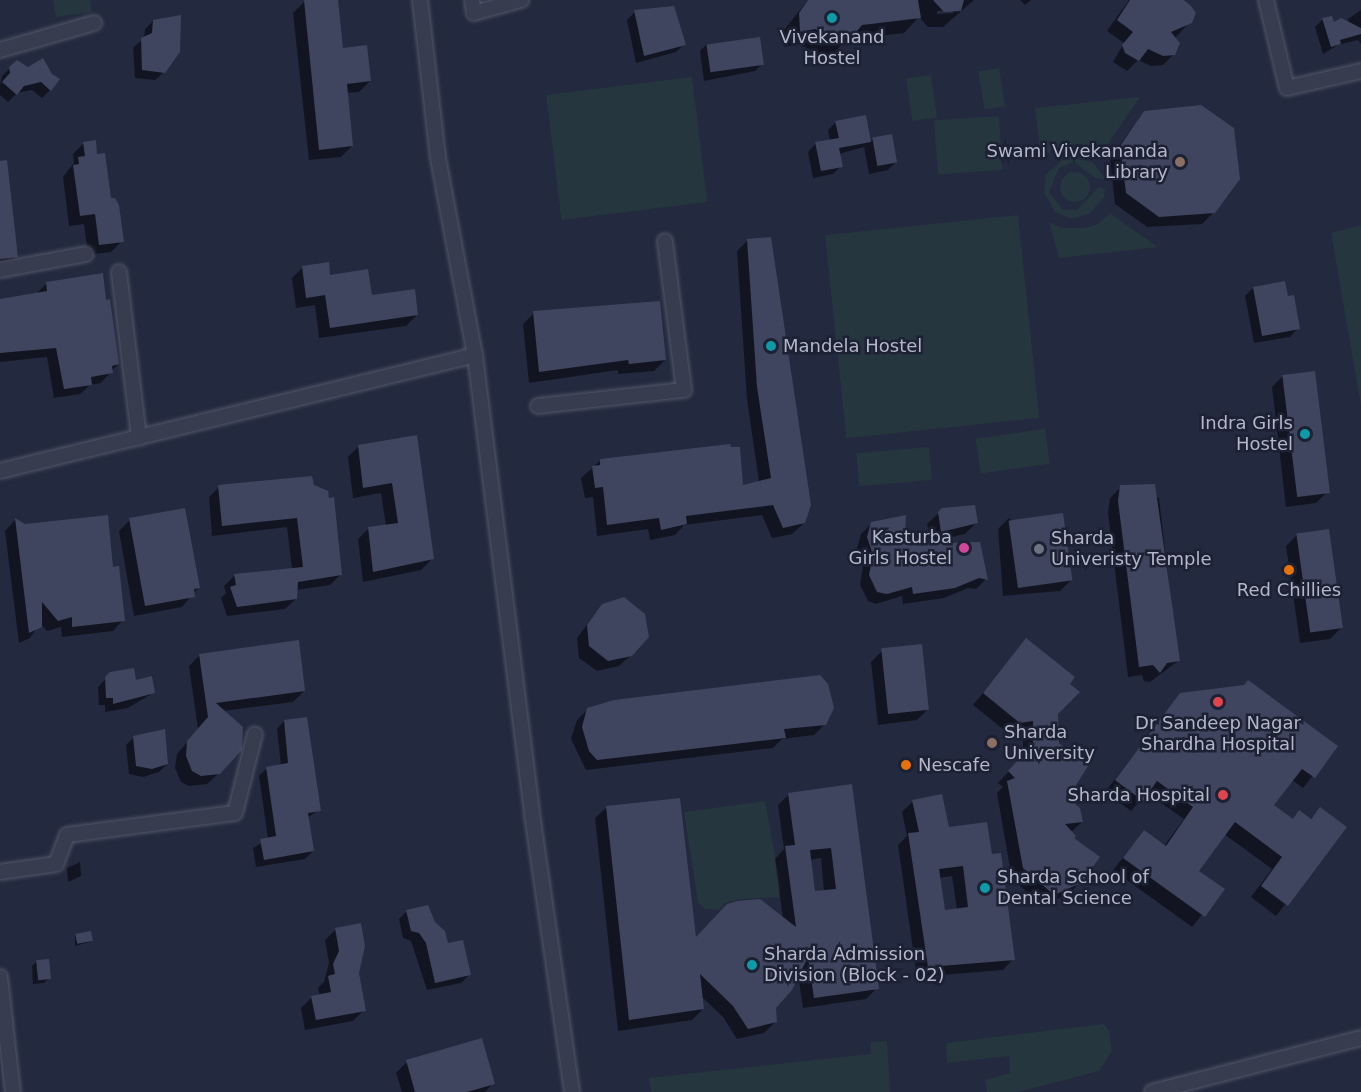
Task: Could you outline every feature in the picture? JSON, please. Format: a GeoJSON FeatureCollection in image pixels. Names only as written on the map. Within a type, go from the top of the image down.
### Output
{"type":"FeatureCollection","features":[{"type":"Feature","properties":{"kind":"street"},"geometry":{"type":"LineString","coordinates":[[420,0],[438,158],[475,355],[532,814],[572,1092]]}},
{"type":"Feature","properties":{"kind":"street"},"geometry":{"type":"LineString","coordinates":[[472,0],[474,13],[521,0]]}},
{"type":"Feature","properties":{"kind":"street"},"geometry":{"type":"LineString","coordinates":[[1266,0],[1287,88],[1361,71]]}},
{"type":"Feature","properties":{"kind":"street"},"geometry":{"type":"LineString","coordinates":[[0,50],[94,23]]}},
{"type":"Feature","properties":{"kind":"street"},"geometry":{"type":"LineString","coordinates":[[538,406],[684,390],[665,241]]}},
{"type":"Feature","properties":{"kind":"street"},"geometry":{"type":"LineString","coordinates":[[0,270],[86,254]]}},
{"type":"Feature","properties":{"kind":"street"},"geometry":{"type":"LineString","coordinates":[[119,272],[139,438]]}},
{"type":"Feature","properties":{"kind":"street"},"geometry":{"type":"LineString","coordinates":[[0,471],[475,355]]}},
{"type":"Feature","properties":{"kind":"street"},"geometry":{"type":"LineString","coordinates":[[0,872],[56,864],[67,835],[235,813],[255,734]]}},
{"type":"Feature","properties":{"kind":"street"},"geometry":{"type":"LineString","coordinates":[[0,977],[13,1092]]}},
{"type":"Feature","properties":{"kind":"street"},"geometry":{"type":"LineString","coordinates":[[1152,1092],[1361,1038]]}},
{"type":"Feature","properties":{"kind":"shaded area"},"geometry":{"type":"Polygon","coordinates":[[[53,0],[90,0],[92,12],[56,17],[53,0]]]}},
{"type":"Feature","properties":{"kind":"shaded area"},"geometry":{"type":"Polygon","coordinates":[[[999,68],[1005,107],[984,110],[978,71],[999,68]]]}},
{"type":"Feature","properties":{"kind":"shaded area"},"geometry":{"type":"Polygon","coordinates":[[[931,75],[937,118],[912,121],[906,78],[931,75]]]}},
{"type":"Feature","properties":{"kind":"shaded area"},"geometry":{"type":"Polygon","coordinates":[[[692,77],[707,202],[561,220],[546,95],[692,77]]]}},
{"type":"Feature","properties":{"kind":"shaded area"},"geometry":{"type":"Polygon","coordinates":[[[1140,97],[1101,154],[1080,144],[1068,145],[1051,150],[1041,159],[1035,108],[1140,97]]]}},
{"type":"Feature","properties":{"kind":"shaded area"},"geometry":{"type":"Polygon","coordinates":[[[999,116],[1003,170],[938,174],[934,121],[999,116]]]}},
{"type":"Feature","properties":{"kind":"shaded area"},"geometry":{"type":"Polygon","coordinates":[[[1067,156],[1094,163],[1105,179],[1095,178],[1074,162],[1059,168],[1049,192],[1063,210],[1077,210],[1098,187],[1105,189],[1104,197],[1090,213],[1072,219],[1055,212],[1044,192],[1046,174],[1067,156]]]}},
{"type":"Feature","properties":{"kind":"shaded area"},"geometry":{"type":"Polygon","coordinates":[[[1075,172],[1081,173],[1089,181],[1089,193],[1081,201],[1075,202],[1069,201],[1061,193],[1060,187],[1061,181],[1069,173],[1075,172]]]}},
{"type":"Feature","properties":{"kind":"shaded area"},"geometry":{"type":"Polygon","coordinates":[[[1110,213],[1158,247],[1059,258],[1049,222],[1062,228],[1084,228],[1098,224],[1110,213]]]}},
{"type":"Feature","properties":{"kind":"shaded area"},"geometry":{"type":"Polygon","coordinates":[[[1018,215],[1039,418],[846,438],[825,235],[1018,215]]]}},
{"type":"Feature","properties":{"kind":"shaded area"},"geometry":{"type":"Polygon","coordinates":[[[1361,225],[1361,406],[1331,233],[1361,225]]]}},
{"type":"Feature","properties":{"kind":"shaded area"},"geometry":{"type":"Polygon","coordinates":[[[1045,429],[1050,464],[981,473],[976,439],[1045,429]]]}},
{"type":"Feature","properties":{"kind":"shaded area"},"geometry":{"type":"Polygon","coordinates":[[[929,447],[932,480],[859,486],[856,453],[929,447]]]}},
{"type":"Feature","properties":{"kind":"shaded area"},"geometry":{"type":"Polygon","coordinates":[[[765,801],[781,888],[779,897],[741,899],[725,903],[719,910],[705,909],[698,902],[684,812],[765,801]]]}},
{"type":"Feature","properties":{"kind":"shaded area"},"geometry":{"type":"Polygon","coordinates":[[[1104,1024],[1109,1030],[1112,1051],[1099,1071],[1018,1092],[987,1092],[985,1080],[1010,1073],[1009,1056],[947,1063],[946,1043],[1104,1024]]]}},
{"type":"Feature","properties":{"kind":"shaded area"},"geometry":{"type":"Polygon","coordinates":[[[887,1041],[890,1092],[651,1092],[649,1078],[871,1054],[871,1042],[887,1041]]]}},
{"type":"Feature","properties":{"kind":"building"},"geometry":{"type":"Polygon","coordinates":[[[304,0],[338,0],[343,48],[367,45],[371,81],[347,84],[353,146],[319,150],[304,0]]]}},
{"type":"Feature","properties":{"kind":"building"},"geometry":{"type":"Polygon","coordinates":[[[808,0],[918,0],[921,18],[862,25],[851,38],[839,40],[815,29],[800,32],[799,13],[808,0]]]}},
{"type":"Feature","properties":{"kind":"building"},"geometry":{"type":"Polygon","coordinates":[[[933,0],[964,0],[961,11],[944,12],[933,0]]]}},
{"type":"Feature","properties":{"kind":"building"},"geometry":{"type":"Polygon","coordinates":[[[1130,0],[1184,0],[1191,6],[1196,13],[1192,23],[1171,32],[1180,43],[1175,55],[1163,56],[1148,49],[1139,61],[1125,53],[1122,45],[1133,32],[1117,20],[1130,0]]]}},
{"type":"Feature","properties":{"kind":"building"},"geometry":{"type":"Polygon","coordinates":[[[674,6],[686,45],[644,56],[634,10],[674,6]]]}},
{"type":"Feature","properties":{"kind":"building"},"geometry":{"type":"Polygon","coordinates":[[[181,15],[180,52],[165,73],[142,70],[141,38],[152,33],[153,20],[181,15]]]}},
{"type":"Feature","properties":{"kind":"building"},"geometry":{"type":"Polygon","coordinates":[[[1332,16],[1334,22],[1341,18],[1361,28],[1361,34],[1340,40],[1341,44],[1331,47],[1322,18],[1332,16]]]}},
{"type":"Feature","properties":{"kind":"building"},"geometry":{"type":"Polygon","coordinates":[[[760,37],[764,65],[710,72],[707,45],[760,37]]]}},
{"type":"Feature","properties":{"kind":"building"},"geometry":{"type":"Polygon","coordinates":[[[43,58],[52,74],[60,79],[51,91],[41,82],[24,86],[17,95],[2,82],[10,73],[9,67],[17,60],[28,67],[43,58]]]}},
{"type":"Feature","properties":{"kind":"building","name":"Swami Vivekananda Library"},"geometry":{"type":"Polygon","coordinates":[[[1201,105],[1234,128],[1240,179],[1215,213],[1159,217],[1126,193],[1120,146],[1144,111],[1201,105]]]}},
{"type":"Feature","properties":{"kind":"building"},"geometry":{"type":"Polygon","coordinates":[[[866,115],[871,142],[839,148],[843,167],[821,171],[815,142],[839,138],[835,121],[866,115]]]}},
{"type":"Feature","properties":{"kind":"building"},"geometry":{"type":"Polygon","coordinates":[[[892,134],[897,163],[877,166],[872,137],[892,134]]]}},
{"type":"Feature","properties":{"kind":"building"},"geometry":{"type":"Polygon","coordinates":[[[96,140],[97,154],[105,153],[111,198],[115,198],[119,205],[124,242],[99,245],[95,214],[80,216],[73,165],[79,164],[78,157],[85,156],[83,142],[96,140]]]}},
{"type":"Feature","properties":{"kind":"building"},"geometry":{"type":"Polygon","coordinates":[[[7,160],[18,257],[0,259],[0,161],[7,160]]]}},
{"type":"Feature","properties":{"kind":"building"},"geometry":{"type":"Polygon","coordinates":[[[771,237],[811,505],[805,523],[783,528],[773,505],[686,516],[687,524],[661,530],[659,518],[607,525],[603,487],[595,488],[592,466],[600,465],[600,459],[730,444],[731,447],[740,447],[743,485],[771,478],[757,387],[747,239],[771,237]]]}},
{"type":"Feature","properties":{"kind":"building"},"geometry":{"type":"Polygon","coordinates":[[[329,262],[330,275],[368,269],[372,295],[415,289],[418,315],[330,328],[325,295],[306,298],[302,266],[329,262]]]}},
{"type":"Feature","properties":{"kind":"building"},"geometry":{"type":"Polygon","coordinates":[[[103,273],[106,300],[110,299],[119,364],[112,366],[113,373],[91,377],[92,385],[64,389],[56,348],[0,353],[0,299],[47,291],[46,282],[103,273]]]}},
{"type":"Feature","properties":{"kind":"building"},"geometry":{"type":"Polygon","coordinates":[[[1285,281],[1288,296],[1294,295],[1300,329],[1262,336],[1253,287],[1285,281]]]}},
{"type":"Feature","properties":{"kind":"building"},"geometry":{"type":"Polygon","coordinates":[[[660,301],[666,360],[629,364],[628,360],[539,372],[533,311],[660,301]]]}},
{"type":"Feature","properties":{"kind":"building","name":"Indra Girls Hostel"},"geometry":{"type":"Polygon","coordinates":[[[1315,371],[1330,493],[1297,497],[1282,375],[1315,371]]]}},
{"type":"Feature","properties":{"kind":"building"},"geometry":{"type":"Polygon","coordinates":[[[417,435],[434,559],[373,572],[368,527],[398,523],[392,483],[363,488],[358,445],[417,435]]]}},
{"type":"Feature","properties":{"kind":"building"},"geometry":{"type":"Polygon","coordinates":[[[312,476],[314,485],[328,491],[329,498],[334,497],[342,575],[298,582],[297,599],[237,607],[230,587],[236,585],[234,574],[303,567],[297,518],[222,526],[218,485],[312,476]]]}},
{"type":"Feature","properties":{"kind":"building"},"geometry":{"type":"Polygon","coordinates":[[[1155,484],[1180,661],[1167,663],[1160,673],[1153,665],[1139,667],[1118,501],[1120,485],[1155,484]]]}},
{"type":"Feature","properties":{"kind":"building"},"geometry":{"type":"Polygon","coordinates":[[[975,505],[978,523],[941,532],[938,512],[942,508],[975,505]]]}},
{"type":"Feature","properties":{"kind":"building"},"geometry":{"type":"Polygon","coordinates":[[[185,508],[200,588],[194,589],[195,597],[145,606],[129,518],[185,508]]]}},
{"type":"Feature","properties":{"kind":"building","name":"Sharda Univeristy Temple"},"geometry":{"type":"Polygon","coordinates":[[[1063,513],[1072,580],[1018,588],[1009,521],[1063,513]]]}},
{"type":"Feature","properties":{"kind":"building"},"geometry":{"type":"Polygon","coordinates":[[[108,515],[113,567],[119,566],[125,621],[72,627],[72,617],[58,621],[42,602],[42,627],[29,633],[15,518],[25,524],[108,515]]]}},
{"type":"Feature","properties":{"kind":"building"},"geometry":{"type":"Polygon","coordinates":[[[906,515],[905,536],[912,535],[913,544],[980,542],[988,580],[979,578],[955,588],[913,594],[912,587],[887,594],[877,592],[869,575],[873,555],[867,537],[871,522],[906,515]]]}},
{"type":"Feature","properties":{"kind":"building"},"geometry":{"type":"Polygon","coordinates":[[[1329,529],[1343,628],[1310,633],[1296,534],[1329,529]]]}},
{"type":"Feature","properties":{"kind":"building"},"geometry":{"type":"Polygon","coordinates":[[[624,597],[645,614],[649,637],[632,656],[608,661],[589,646],[587,625],[602,604],[624,597]]]}},
{"type":"Feature","properties":{"kind":"building"},"geometry":{"type":"Polygon","coordinates":[[[1026,638],[1075,677],[1070,684],[1080,692],[1058,714],[1059,743],[1088,766],[1068,798],[1080,808],[1083,822],[1065,824],[1076,836],[1074,838],[1100,857],[1081,883],[1054,895],[1023,868],[1007,781],[1015,778],[1008,771],[1033,744],[1033,721],[1020,723],[983,693],[1026,638]]]}},
{"type":"Feature","properties":{"kind":"building"},"geometry":{"type":"Polygon","coordinates":[[[299,640],[305,691],[216,703],[243,727],[242,750],[220,774],[201,776],[192,771],[186,756],[187,741],[208,717],[199,654],[299,640]]]}},
{"type":"Feature","properties":{"kind":"building"},"geometry":{"type":"Polygon","coordinates":[[[922,644],[929,710],[888,714],[881,648],[922,644]]]}},
{"type":"Feature","properties":{"kind":"building"},"geometry":{"type":"Polygon","coordinates":[[[134,668],[136,680],[152,676],[155,693],[113,704],[113,698],[106,698],[105,677],[110,672],[134,668]]]}},
{"type":"Feature","properties":{"kind":"building"},"geometry":{"type":"Polygon","coordinates":[[[820,675],[828,684],[834,708],[826,725],[784,729],[786,738],[597,760],[589,751],[582,727],[587,708],[614,700],[820,675]]]}},
{"type":"Feature","properties":{"kind":"building","name":"Sharda Hospital"},"geometry":{"type":"Polygon","coordinates":[[[1248,680],[1338,746],[1315,778],[1302,769],[1274,805],[1293,819],[1299,810],[1311,819],[1320,807],[1347,827],[1288,906],[1261,886],[1282,857],[1235,822],[1199,871],[1225,889],[1205,917],[1123,858],[1144,830],[1166,846],[1193,807],[1157,781],[1143,801],[1115,780],[1180,693],[1244,685],[1248,680]]]}},
{"type":"Feature","properties":{"kind":"building"},"geometry":{"type":"Polygon","coordinates":[[[307,717],[321,811],[308,813],[314,851],[264,860],[260,839],[276,836],[266,767],[288,763],[284,720],[307,717]]]}},
{"type":"Feature","properties":{"kind":"building"},"geometry":{"type":"Polygon","coordinates":[[[165,729],[168,764],[152,769],[136,766],[133,736],[165,729]]]}},
{"type":"Feature","properties":{"kind":"building"},"geometry":{"type":"Polygon","coordinates":[[[852,784],[879,989],[814,998],[808,957],[792,990],[776,1008],[777,1022],[748,1029],[733,1006],[700,974],[704,1009],[629,1020],[606,806],[680,798],[696,937],[727,904],[737,901],[760,899],[796,927],[785,846],[795,845],[788,793],[852,784]],[[831,848],[810,850],[815,891],[836,889],[831,848]]]}},
{"type":"Feature","properties":{"kind":"building","name":"Sharda School of Dental Science"},"geometry":{"type":"Polygon","coordinates":[[[942,794],[949,827],[987,822],[992,854],[1001,853],[1015,960],[928,967],[908,833],[919,832],[912,800],[942,794]],[[963,866],[939,869],[945,910],[968,907],[963,866]]]}},
{"type":"Feature","properties":{"kind":"building"},"geometry":{"type":"Polygon","coordinates":[[[428,905],[435,922],[445,931],[448,943],[463,940],[471,975],[435,983],[426,943],[419,933],[411,931],[406,910],[428,905]]]}},
{"type":"Feature","properties":{"kind":"building"},"geometry":{"type":"Polygon","coordinates":[[[361,923],[365,946],[359,973],[366,1011],[316,1020],[311,996],[331,992],[328,976],[335,974],[333,964],[339,951],[335,928],[361,923]]]}},
{"type":"Feature","properties":{"kind":"building"},"geometry":{"type":"Polygon","coordinates":[[[91,931],[93,941],[77,944],[75,934],[91,931]]]}},
{"type":"Feature","properties":{"kind":"building"},"geometry":{"type":"Polygon","coordinates":[[[49,959],[51,979],[38,980],[36,960],[49,959]]]}},
{"type":"Feature","properties":{"kind":"building"},"geometry":{"type":"Polygon","coordinates":[[[482,1038],[495,1084],[467,1092],[415,1092],[406,1060],[482,1038]]]}},
{"type":"Feature","properties":{"kind":"place","name":"Vivekanand Hostel"},"geometry":{"type":"Point","coordinates":[832,18]}},
{"type":"Feature","properties":{"kind":"place","name":"Swami Vivekananda Library"},"geometry":{"type":"Point","coordinates":[1180,162]}},
{"type":"Feature","properties":{"kind":"place","name":"Mandela Hostel"},"geometry":{"type":"Point","coordinates":[771,346]}},
{"type":"Feature","properties":{"kind":"place","name":"Indra Girls Hostel"},"geometry":{"type":"Point","coordinates":[1305,434]}},
{"type":"Feature","properties":{"kind":"place","name":"Kasturba Girls Hostel"},"geometry":{"type":"Point","coordinates":[964,548]}},
{"type":"Feature","properties":{"kind":"place","name":"Sharda Univeristy Temple"},"geometry":{"type":"Point","coordinates":[1039,549]}},
{"type":"Feature","properties":{"kind":"place","name":"Red Chillies"},"geometry":{"type":"Point","coordinates":[1289,570]}},
{"type":"Feature","properties":{"kind":"place","name":"Dr Sandeep Nagar Shardha Hospital"},"geometry":{"type":"Point","coordinates":[1218,702]}},
{"type":"Feature","properties":{"kind":"place","name":"Sharda University"},"geometry":{"type":"Point","coordinates":[992,743]}},
{"type":"Feature","properties":{"kind":"place","name":"Nescafe"},"geometry":{"type":"Point","coordinates":[906,765]}},
{"type":"Feature","properties":{"kind":"place","name":"Sharda Hospital"},"geometry":{"type":"Point","coordinates":[1223,795]}},
{"type":"Feature","properties":{"kind":"place","name":"Sharda School of Dental Science"},"geometry":{"type":"Point","coordinates":[985,888]}},
{"type":"Feature","properties":{"kind":"place","name":"Sharda Admission Division (Block - 02)"},"geometry":{"type":"Point","coordinates":[752,965]}}]}
